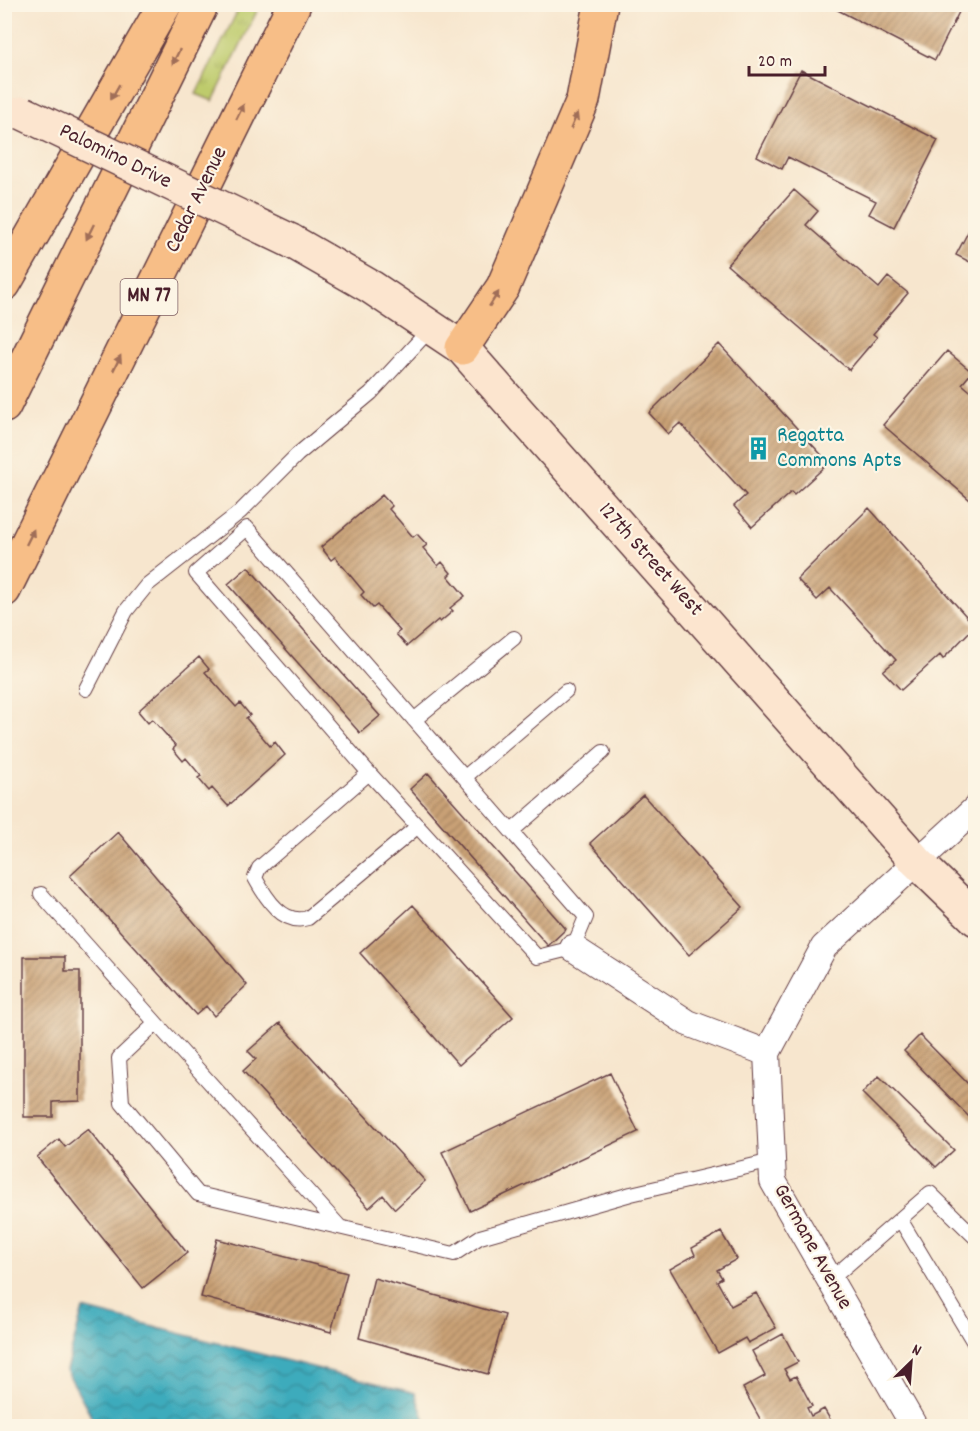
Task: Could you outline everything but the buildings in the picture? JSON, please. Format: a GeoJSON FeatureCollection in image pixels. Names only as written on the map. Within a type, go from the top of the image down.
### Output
{"type":"FeatureCollection","features":[{"type":"Feature","properties":{"kind":"highway"},"geometry":{"type":"LineString","coordinates":[[4,284],[165,4]]}},
{"type":"Feature","properties":{"kind":"highway"},"geometry":{"type":"LineString","coordinates":[[4,406],[202,4]]}},
{"type":"Feature","properties":{"kind":"highway","name":"Cedar Avenue"},"geometry":{"type":"LineString","coordinates":[[4,590],[294,4]]}},
{"type":"Feature","properties":{"kind":"highway"},"geometry":{"type":"LineString","coordinates":[[462,348],[502,286],[583,100],[601,4]]}},
{"type":"Feature","properties":{"kind":"street","name":"Palomino Drive"},"geometry":{"type":"LineString","coordinates":[[14,109],[291,241]]}},
{"type":"Feature","properties":{"kind":"street","name":"127th Street West"},"geometry":{"type":"LineString","coordinates":[[291,241],[371,287],[462,348],[917,862],[975,919]]}},
{"type":"Feature","properties":{"kind":"street"},"geometry":{"type":"LineString","coordinates":[[573,948],[688,1023],[767,1053],[824,947],[975,808]]}},
{"type":"Feature","properties":{"kind":"street","name":"Germane Avenue"},"geometry":{"type":"LineString","coordinates":[[767,1053],[773,1181],[914,1426]]}},
{"type":"Feature","properties":{"kind":"lane"},"geometry":{"type":"LineString","coordinates":[[86,689],[126,611],[147,585],[240,512],[297,455],[371,393],[431,328]]}},
{"type":"Feature","properties":{"kind":"lane"},"geometry":{"type":"LineString","coordinates":[[246,528],[414,720],[513,830],[586,917],[573,948],[537,957],[369,773],[196,573],[246,528]]}},
{"type":"Feature","properties":{"kind":"lane"},"geometry":{"type":"LineString","coordinates":[[414,720],[514,638]]}},
{"type":"Feature","properties":{"kind":"lane"},"geometry":{"type":"LineString","coordinates":[[465,777],[566,691]]}},
{"type":"Feature","properties":{"kind":"lane"},"geometry":{"type":"LineString","coordinates":[[513,830],[603,752]]}},
{"type":"Feature","properties":{"kind":"lane"},"geometry":{"type":"LineString","coordinates":[[369,773],[259,868],[255,878],[287,918],[297,922],[308,918],[418,826]]}},
{"type":"Feature","properties":{"kind":"lane"},"geometry":{"type":"LineString","coordinates":[[41,894],[340,1227]]}},
{"type":"Feature","properties":{"kind":"lane"},"geometry":{"type":"LineString","coordinates":[[156,1023],[119,1058],[122,1103],[198,1194],[453,1254],[480,1237],[490,1234],[631,1194],[772,1161]]}},
{"type":"Feature","properties":{"kind":"lane"},"geometry":{"type":"LineString","coordinates":[[830,1280],[930,1193],[975,1238]]}},
{"type":"Feature","properties":{"kind":"lane"},"geometry":{"type":"LineString","coordinates":[[900,1219],[975,1347]]}},
{"type":"Feature","properties":{"kind":"green space"},"geometry":{"type":"Polygon","coordinates":[[[241,4],[260,5],[213,101],[196,94],[241,4]]]}},
{"type":"Feature","properties":{"kind":"water"},"geometry":{"type":"Polygon","coordinates":[[[83,1309],[415,1393],[427,1426],[97,1426],[66,1370],[83,1309]]]}},
{"type":"Feature","properties":{"kind":"place","name":"Regatta Commons Apts"},"geometry":{"type":"Point","coordinates":[759,449]}}]}
